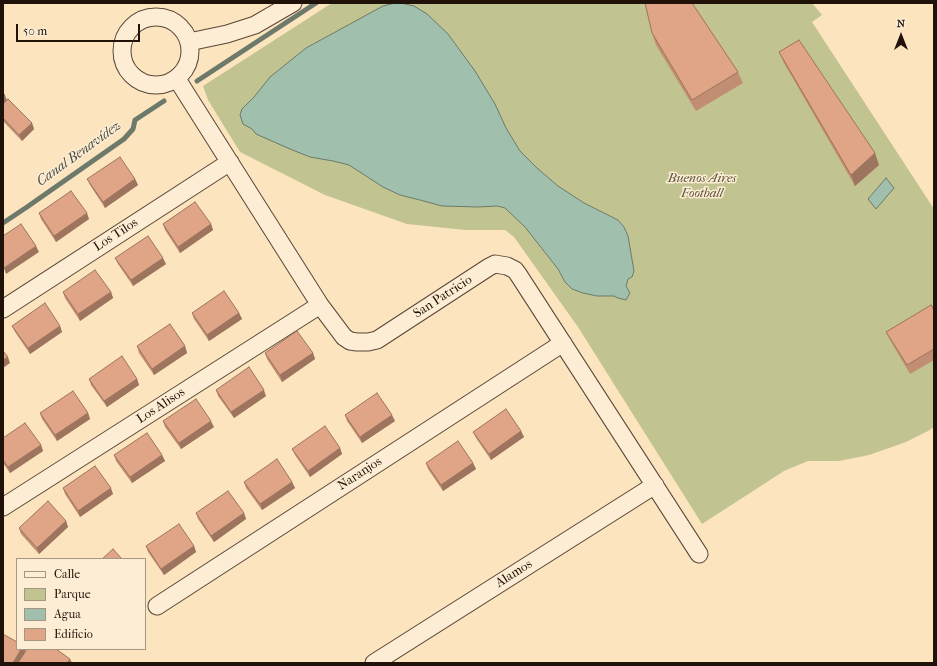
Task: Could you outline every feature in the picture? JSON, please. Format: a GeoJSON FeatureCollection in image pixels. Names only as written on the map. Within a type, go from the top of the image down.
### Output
{"type":"FeatureCollection","features":[{"type":"Feature","properties":{"kind":"street"},"geometry":{"type":"LineString","coordinates":[[189,42],[227,34],[255,24],[293,3]]}},
{"type":"Feature","properties":{"kind":"street"},"geometry":{"type":"LineString","coordinates":[[159,17],[171,20],[180,27],[187,36],[189,42],[191,48],[190,60],[185,71],[177,79],[167,84],[156,86],[145,84],[136,79],[128,71],[123,62],[121,51],[123,40],[128,30],[136,23],[147,18],[159,17]]}},
{"type":"Feature","properties":{"kind":"street","name":"San Patricio"},"geometry":{"type":"LineString","coordinates":[[177,79],[320,304],[344,336],[350,341],[368,342],[377,340],[489,267],[495,264],[502,264],[511,267],[518,274],[699,554]]}},
{"type":"Feature","properties":{"kind":"street","name":"Los Tilos"},"geometry":{"type":"LineString","coordinates":[[3,309],[230,162]]}},
{"type":"Feature","properties":{"kind":"street","name":"Los Alisos"},"geometry":{"type":"LineString","coordinates":[[3,507],[320,304]]}},
{"type":"Feature","properties":{"kind":"street","name":"Naranjos"},"geometry":{"type":"LineString","coordinates":[[157,606],[563,343]]}},
{"type":"Feature","properties":{"kind":"street","name":"Alamos"},"geometry":{"type":"LineString","coordinates":[[374,663],[655,485]]}},
{"type":"Feature","properties":{"kind":"green space","name":"Buenos Aires Football"},"geometry":{"type":"Polygon","coordinates":[[[332,3],[812,3],[822,15],[812,22],[934,209],[934,427],[906,442],[869,455],[839,461],[808,461],[784,471],[702,524],[578,327],[514,237],[505,230],[465,230],[407,224],[325,195],[240,152],[208,100],[203,86],[332,3]]]}},
{"type":"Feature","properties":{"kind":"water"},"geometry":{"type":"Polygon","coordinates":[[[395,3],[414,6],[427,14],[448,34],[475,71],[495,104],[506,128],[520,151],[537,168],[558,186],[584,203],[618,220],[624,227],[628,236],[634,271],[632,277],[628,279],[626,286],[630,293],[626,300],[614,296],[597,296],[572,289],[565,282],[558,269],[525,227],[505,208],[497,206],[442,206],[400,195],[383,187],[349,165],[310,157],[256,134],[252,129],[243,124],[240,115],[242,109],[270,77],[306,48],[383,6],[395,3]]]}},
{"type":"Feature","properties":{"kind":"water"},"geometry":{"type":"Polygon","coordinates":[[[886,178],[894,188],[876,209],[868,199],[886,178]]]}},
{"type":"Feature","properties":{"kind":"building"},"geometry":{"type":"Polygon","coordinates":[[[645,3],[692,3],[738,72],[692,100],[652,33],[645,3]]]}},
{"type":"Feature","properties":{"kind":"building"},"geometry":{"type":"Polygon","coordinates":[[[799,40],[875,153],[851,175],[779,52],[799,40]]]}},
{"type":"Feature","properties":{"kind":"building"},"geometry":{"type":"Polygon","coordinates":[[[8,99],[32,123],[19,135],[3,118],[3,104],[8,99]]]}},
{"type":"Feature","properties":{"kind":"building"},"geometry":{"type":"Polygon","coordinates":[[[120,157],[135,179],[103,202],[87,179],[120,157]]]}},
{"type":"Feature","properties":{"kind":"building"},"geometry":{"type":"Polygon","coordinates":[[[71,191],[87,213],[54,236],[39,213],[71,191]]]}},
{"type":"Feature","properties":{"kind":"building"},"geometry":{"type":"Polygon","coordinates":[[[195,202],[211,224],[178,247],[163,224],[195,202]]]}},
{"type":"Feature","properties":{"kind":"building"},"geometry":{"type":"Polygon","coordinates":[[[21,224],[36,246],[4,268],[3,236],[21,224]]]}},
{"type":"Feature","properties":{"kind":"building"},"geometry":{"type":"Polygon","coordinates":[[[148,236],[163,258],[131,280],[115,258],[148,236]]]}},
{"type":"Feature","properties":{"kind":"building"},"geometry":{"type":"Polygon","coordinates":[[[95,270],[111,292],[78,314],[63,292],[95,270]]]}},
{"type":"Feature","properties":{"kind":"building"},"geometry":{"type":"Polygon","coordinates":[[[224,291],[239,313],[207,335],[192,313],[224,291]]]}},
{"type":"Feature","properties":{"kind":"building"},"geometry":{"type":"Polygon","coordinates":[[[45,303],[60,326],[28,348],[12,326],[45,303]]]}},
{"type":"Feature","properties":{"kind":"building"},"geometry":{"type":"Polygon","coordinates":[[[931,305],[934,310],[934,349],[907,365],[886,332],[931,305]]]}},
{"type":"Feature","properties":{"kind":"building"},"geometry":{"type":"Polygon","coordinates":[[[170,324],[185,346],[152,369],[137,346],[170,324]]]}},
{"type":"Feature","properties":{"kind":"building"},"geometry":{"type":"Polygon","coordinates":[[[297,331],[313,353],[280,375],[265,353],[297,331]]]}},
{"type":"Feature","properties":{"kind":"building"},"geometry":{"type":"Polygon","coordinates":[[[3,351],[8,357],[3,360],[3,351]]]}},
{"type":"Feature","properties":{"kind":"building"},"geometry":{"type":"Polygon","coordinates":[[[122,356],[137,379],[104,401],[89,379],[122,356]]]}},
{"type":"Feature","properties":{"kind":"building"},"geometry":{"type":"Polygon","coordinates":[[[249,367],[264,390],[231,412],[216,390],[249,367]]]}},
{"type":"Feature","properties":{"kind":"building"},"geometry":{"type":"Polygon","coordinates":[[[73,391],[88,413],[55,435],[40,413],[73,391]]]}},
{"type":"Feature","properties":{"kind":"building"},"geometry":{"type":"Polygon","coordinates":[[[377,393],[392,415],[360,437],[345,415],[377,393]]]}},
{"type":"Feature","properties":{"kind":"building"},"geometry":{"type":"Polygon","coordinates":[[[196,399],[211,421],[179,443],[163,421],[196,399]]]}},
{"type":"Feature","properties":{"kind":"building"},"geometry":{"type":"Polygon","coordinates":[[[506,409],[521,431],[489,454],[473,432],[506,409]]]}},
{"type":"Feature","properties":{"kind":"building"},"geometry":{"type":"Polygon","coordinates":[[[25,423],[41,445],[8,467],[3,460],[3,438],[25,423]]]}},
{"type":"Feature","properties":{"kind":"building"},"geometry":{"type":"Polygon","coordinates":[[[325,426],[340,448],[308,471],[292,449],[325,426]]]}},
{"type":"Feature","properties":{"kind":"building"},"geometry":{"type":"Polygon","coordinates":[[[147,433],[162,455],[130,477],[114,455],[147,433]]]}},
{"type":"Feature","properties":{"kind":"building"},"geometry":{"type":"Polygon","coordinates":[[[458,441],[473,463],[441,485],[426,463],[458,441]]]}},
{"type":"Feature","properties":{"kind":"building"},"geometry":{"type":"Polygon","coordinates":[[[277,459],[292,482],[260,504],[244,482],[277,459]]]}},
{"type":"Feature","properties":{"kind":"building"},"geometry":{"type":"Polygon","coordinates":[[[95,466],[111,488],[78,511],[63,488],[95,466]]]}},
{"type":"Feature","properties":{"kind":"building"},"geometry":{"type":"Polygon","coordinates":[[[228,491],[244,513],[211,536],[196,513],[228,491]]]}},
{"type":"Feature","properties":{"kind":"building"},"geometry":{"type":"Polygon","coordinates":[[[48,501],[66,521],[37,548],[19,528],[48,501]]]}},
{"type":"Feature","properties":{"kind":"building"},"geometry":{"type":"Polygon","coordinates":[[[179,524],[194,546],[161,569],[146,546],[179,524]]]}},
{"type":"Feature","properties":{"kind":"building"},"geometry":{"type":"Polygon","coordinates":[[[113,549],[121,558],[103,558],[113,549]]]}},
{"type":"Feature","properties":{"kind":"building"},"geometry":{"type":"Polygon","coordinates":[[[3,634],[16,641],[16,650],[20,650],[13,663],[3,663],[3,634]]]}},
{"type":"Feature","properties":{"kind":"building"},"geometry":{"type":"Polygon","coordinates":[[[26,650],[57,650],[70,659],[67,663],[18,663],[26,650]]]}},
{"type":"Feature","properties":{"kind":"waterway","name":"Canal Benavídez"},"geometry":{"type":"LineString","coordinates":[[197,81],[316,3]]}},
{"type":"Feature","properties":{"kind":"waterway","name":"Canal Benavídez"},"geometry":{"type":"LineString","coordinates":[[3,223],[124,139],[133,129],[135,120],[164,101]]}}]}
